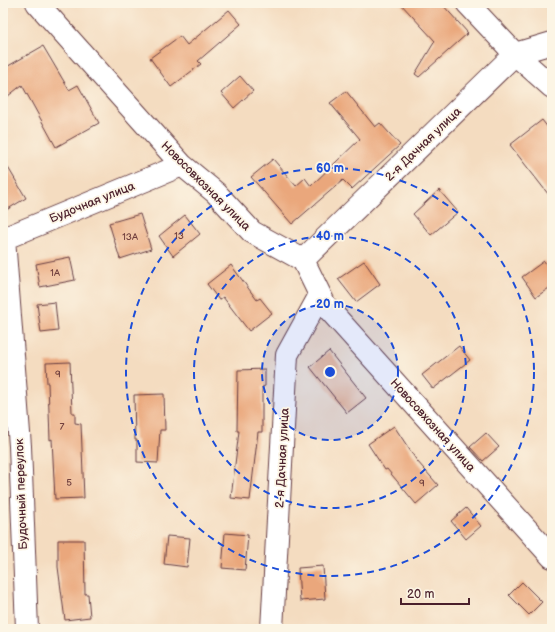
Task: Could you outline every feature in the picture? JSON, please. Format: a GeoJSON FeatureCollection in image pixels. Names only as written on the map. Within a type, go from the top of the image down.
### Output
{"type":"FeatureCollection","features":[{"type":"Feature","properties":{"kind":"street","name":"Новосовхозная улица"},"geometry":{"type":"LineString","coordinates":[[37,3],[182,165],[216,193],[252,232],[303,260],[325,305],[552,557]]}},
{"type":"Feature","properties":{"kind":"street"},"geometry":{"type":"LineString","coordinates":[[467,3],[516,54],[552,87]]}},
{"type":"Feature","properties":{"kind":"street","name":"2-я Дачная улица"},"geometry":{"type":"LineString","coordinates":[[303,260],[516,54],[552,43]]}},
{"type":"Feature","properties":{"kind":"street","name":"Будочная улица"},"geometry":{"type":"LineString","coordinates":[[4,239],[182,165]]}},
{"type":"Feature","properties":{"kind":"street","name":"Будочный переулок"},"geometry":{"type":"LineString","coordinates":[[4,239],[20,446],[27,629]]}},
{"type":"Feature","properties":{"kind":"street","name":"2-я Дачная улица"},"geometry":{"type":"LineString","coordinates":[[272,629],[287,355],[320,295]]}},
{"type":"Feature","properties":{"kind":"building"},"geometry":{"type":"Polygon","coordinates":[[[400,3],[441,3],[468,33],[419,77],[415,74],[435,41],[400,3]]]}},
{"type":"Feature","properties":{"kind":"building"},"geometry":{"type":"Polygon","coordinates":[[[229,10],[241,24],[198,61],[201,64],[171,87],[150,58],[180,36],[187,45],[229,10]]]}},
{"type":"Feature","properties":{"kind":"building"},"geometry":{"type":"Polygon","coordinates":[[[43,46],[69,90],[78,85],[99,123],[56,147],[22,85],[3,100],[3,69],[43,46]]]}},
{"type":"Feature","properties":{"kind":"building"},"geometry":{"type":"Polygon","coordinates":[[[240,76],[253,91],[234,108],[221,93],[240,76]]]}},
{"type":"Feature","properties":{"kind":"building"},"geometry":{"type":"Polygon","coordinates":[[[346,91],[375,127],[380,123],[400,145],[352,189],[343,180],[292,224],[251,177],[273,159],[296,186],[305,178],[311,186],[360,139],[330,103],[346,91]]]}},
{"type":"Feature","properties":{"kind":"building"},"geometry":{"type":"Polygon","coordinates":[[[542,120],[552,133],[552,199],[510,145],[542,120]]]}},
{"type":"Feature","properties":{"kind":"building"},"geometry":{"type":"Polygon","coordinates":[[[3,159],[26,198],[3,212],[3,159]]]}},
{"type":"Feature","properties":{"kind":"building"},"geometry":{"type":"Polygon","coordinates":[[[439,190],[458,212],[431,235],[413,214],[439,190]]]}},
{"type":"Feature","properties":{"kind":"building"},"geometry":{"type":"Polygon","coordinates":[[[140,214],[151,249],[120,259],[109,223],[140,214]]]}},
{"type":"Feature","properties":{"kind":"building"},"geometry":{"type":"Polygon","coordinates":[[[185,215],[200,234],[173,256],[159,236],[185,215]]]}},
{"type":"Feature","properties":{"kind":"building"},"geometry":{"type":"Polygon","coordinates":[[[70,257],[75,280],[40,287],[36,264],[70,257]]]}},
{"type":"Feature","properties":{"kind":"building"},"geometry":{"type":"Polygon","coordinates":[[[364,261],[380,284],[356,302],[338,279],[364,261]]]}},
{"type":"Feature","properties":{"kind":"building"},"geometry":{"type":"Polygon","coordinates":[[[544,261],[552,273],[552,286],[536,297],[522,277],[544,261]]]}},
{"type":"Feature","properties":{"kind":"building"},"geometry":{"type":"Polygon","coordinates":[[[231,265],[257,300],[260,298],[272,313],[249,331],[223,297],[219,300],[207,284],[231,265]]]}},
{"type":"Feature","properties":{"kind":"building"},"geometry":{"type":"Polygon","coordinates":[[[55,302],[58,331],[41,333],[37,304],[55,302]]]}},
{"type":"Feature","properties":{"kind":"building"},"geometry":{"type":"Polygon","coordinates":[[[459,346],[470,360],[433,389],[422,375],[459,346]]]}},
{"type":"Feature","properties":{"kind":"building"},"geometry":{"type":"Polygon","coordinates":[[[329,351],[366,398],[347,413],[310,367],[329,351]]]}},
{"type":"Feature","properties":{"kind":"building"},"geometry":{"type":"Polygon","coordinates":[[[70,362],[72,413],[75,413],[75,423],[81,424],[84,498],[55,499],[46,363],[70,362]]]}},
{"type":"Feature","properties":{"kind":"building"},"geometry":{"type":"Polygon","coordinates":[[[265,369],[265,386],[262,387],[262,432],[258,432],[250,500],[231,498],[239,431],[237,431],[238,370],[265,369]]]}},
{"type":"Feature","properties":{"kind":"building"},"geometry":{"type":"Polygon","coordinates":[[[164,394],[165,430],[160,430],[158,463],[137,462],[134,395],[164,394]]]}},
{"type":"Feature","properties":{"kind":"building"},"geometry":{"type":"Polygon","coordinates":[[[394,426],[417,461],[438,485],[416,504],[387,469],[385,470],[368,444],[394,426]]]}},
{"type":"Feature","properties":{"kind":"building"},"geometry":{"type":"Polygon","coordinates":[[[486,433],[499,447],[483,461],[470,447],[486,433]]]}},
{"type":"Feature","properties":{"kind":"building"},"geometry":{"type":"Polygon","coordinates":[[[466,508],[481,526],[466,539],[451,521],[466,508]]]}},
{"type":"Feature","properties":{"kind":"building"},"geometry":{"type":"Polygon","coordinates":[[[225,533],[248,535],[245,570],[222,568],[225,533]]]}},
{"type":"Feature","properties":{"kind":"building"},"geometry":{"type":"Polygon","coordinates":[[[167,536],[190,538],[187,567],[164,564],[167,536]]]}},
{"type":"Feature","properties":{"kind":"building"},"geometry":{"type":"Polygon","coordinates":[[[58,540],[84,540],[85,594],[88,594],[90,617],[65,620],[58,567],[58,540]]]}},
{"type":"Feature","properties":{"kind":"building"},"geometry":{"type":"Polygon","coordinates":[[[323,566],[325,599],[300,601],[298,568],[323,566]]]}},
{"type":"Feature","properties":{"kind":"building"},"geometry":{"type":"Polygon","coordinates":[[[522,582],[542,602],[529,615],[509,595],[522,582]]]}}]}
